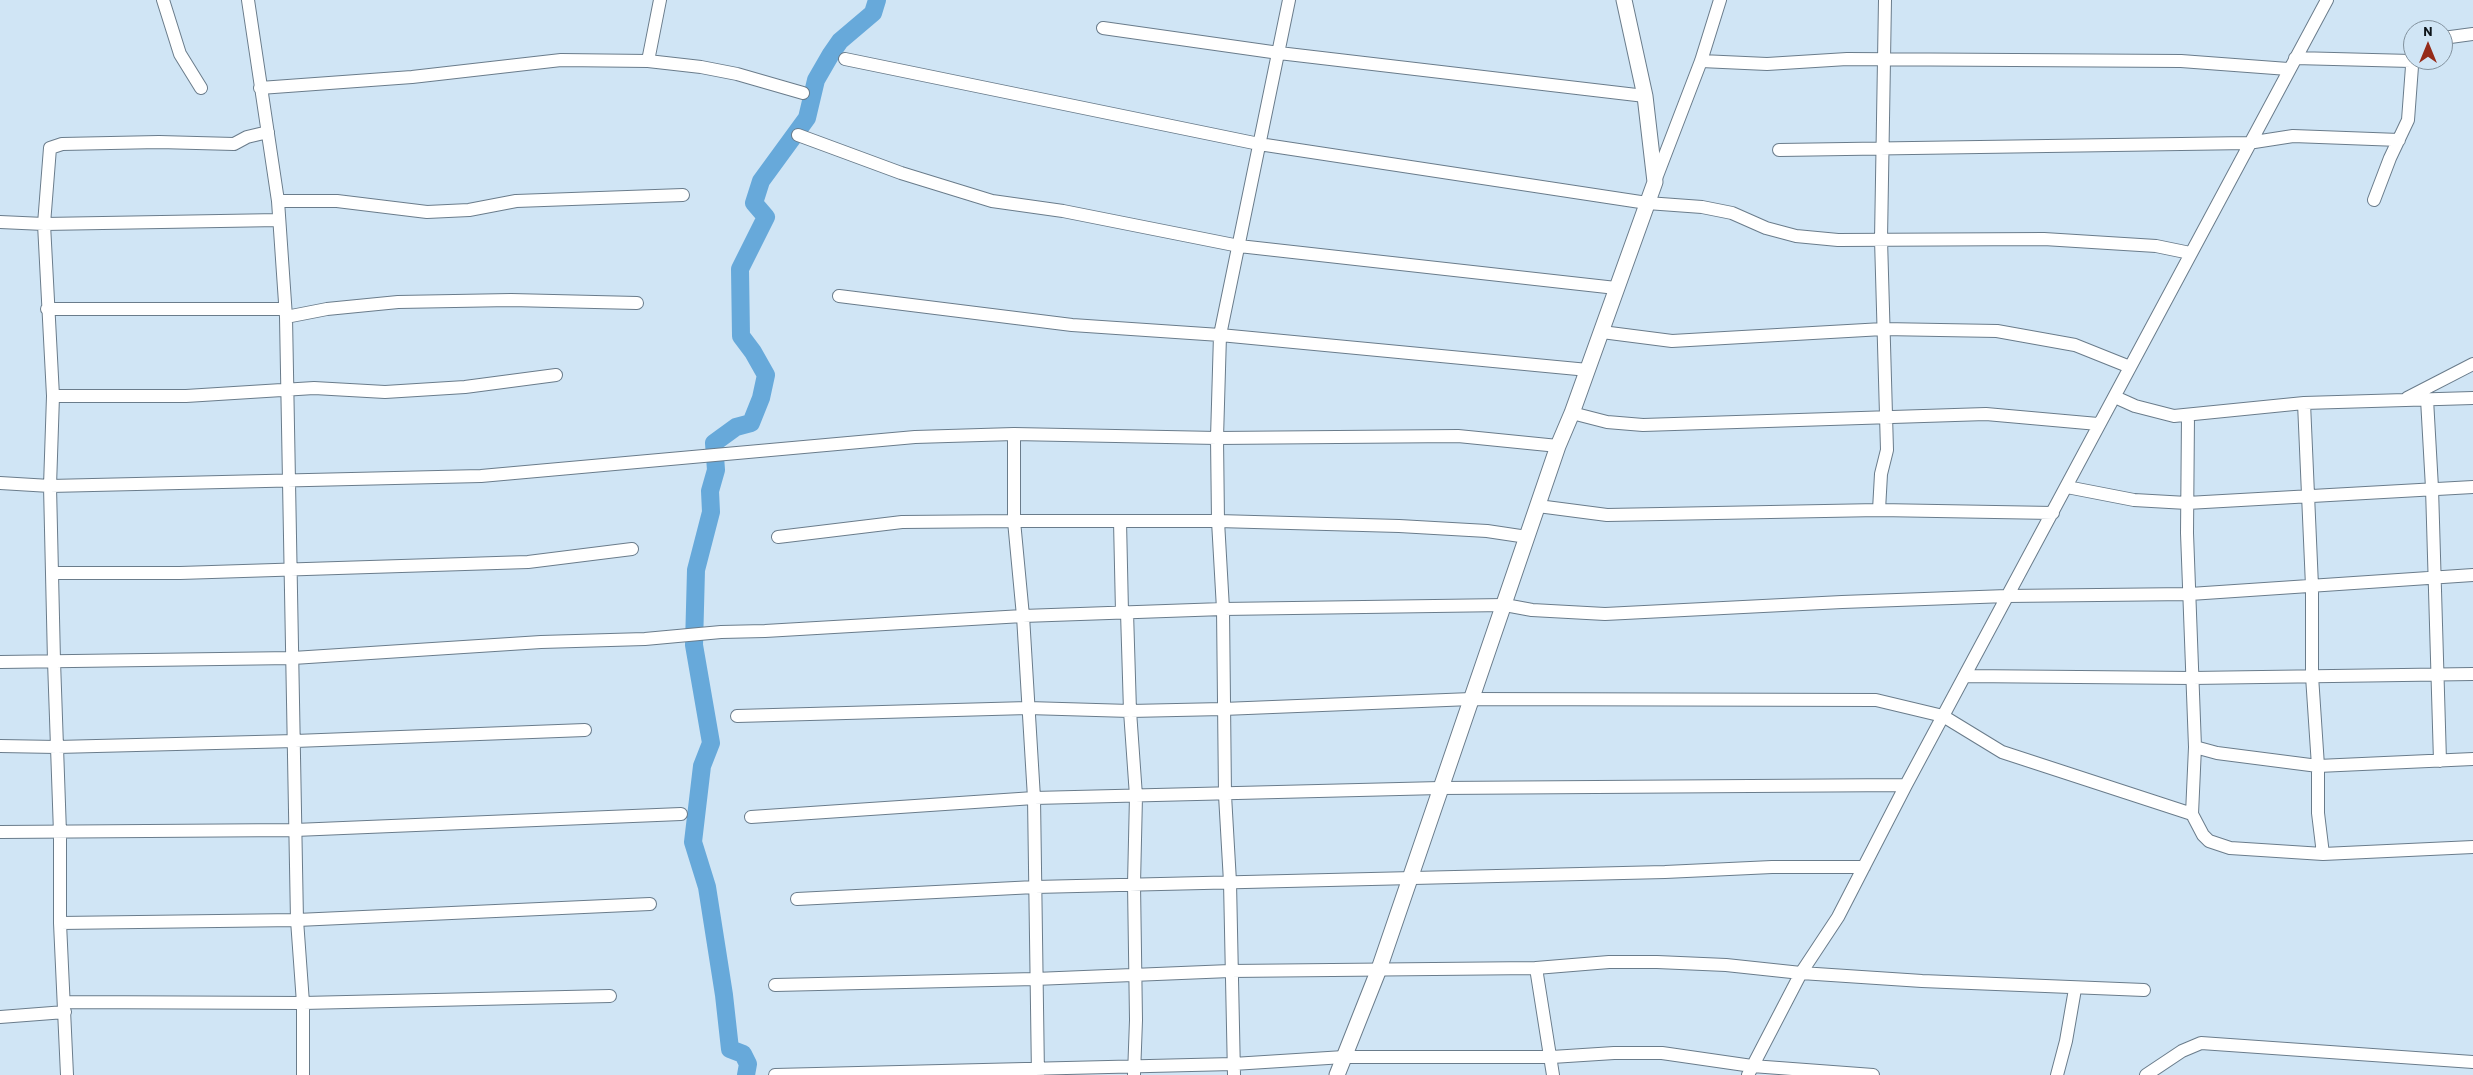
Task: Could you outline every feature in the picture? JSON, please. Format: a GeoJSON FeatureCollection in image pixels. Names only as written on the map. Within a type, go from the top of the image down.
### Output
{"type":"FeatureCollection","features":[{"type":"Feature","properties":{"kind":"street"},"geometry":{"type":"LineString","coordinates":[[163,0],[180,54],[200,88]]}},
{"type":"Feature","properties":{"kind":"street"},"geometry":{"type":"LineString","coordinates":[[248,0],[278,201],[286,313],[297,920],[303,1003],[304,1075]]}},
{"type":"Feature","properties":{"kind":"street"},"geometry":{"type":"LineString","coordinates":[[648,61],[660,0]]}},
{"type":"Feature","properties":{"kind":"street"},"geometry":{"type":"LineString","coordinates":[[1234,1069],[1230,971],[1230,882],[1225,795],[1223,609],[1218,521],[1217,438],[1220,335],[1279,53],[1288,0]]}},
{"type":"Feature","properties":{"kind":"street"},"geometry":{"type":"LineString","coordinates":[[1624,0],[1645,96],[1655,182]]}},
{"type":"Feature","properties":{"kind":"street"},"geometry":{"type":"LineString","coordinates":[[1337,1075],[1379,969],[1408,877],[1505,605],[1558,446],[1588,370],[1647,203],[1701,61],[1720,0]]}},
{"type":"Feature","properties":{"kind":"street"},"geometry":{"type":"LineString","coordinates":[[1879,510],[1881,474],[1887,450],[1881,239],[1885,0]]}},
{"type":"Feature","properties":{"kind":"street"},"geometry":{"type":"LineString","coordinates":[[1750,1070],[1801,974],[1838,917],[1906,785],[2053,513],[2098,424],[2115,397],[2248,144],[2327,0]]}},
{"type":"Feature","properties":{"kind":"street"},"geometry":{"type":"LineString","coordinates":[[1103,28],[1279,53],[1645,96]]}},
{"type":"Feature","properties":{"kind":"street"},"geometry":{"type":"LineString","coordinates":[[2453,37],[2473,34]]}},
{"type":"Feature","properties":{"kind":"street"},"geometry":{"type":"LineString","coordinates":[[1701,61],[1767,64],[1846,59],[2181,61],[2292,64],[2403,58]]}},
{"type":"Feature","properties":{"kind":"street"},"geometry":{"type":"LineString","coordinates":[[845,59],[1259,144],[1647,203],[1702,207],[1732,214],[1766,228],[1796,236],[1881,239],[2084,240],[2156,246],[2190,253]]}},
{"type":"Feature","properties":{"kind":"street"},"geometry":{"type":"LineString","coordinates":[[260,88],[412,77],[532,62],[648,61],[701,67],[737,74],[803,94]]}},
{"type":"Feature","properties":{"kind":"street"},"geometry":{"type":"LineString","coordinates":[[2374,200],[2408,120],[2411,70]]}},
{"type":"Feature","properties":{"kind":"street"},"geometry":{"type":"LineString","coordinates":[[67,1075],[60,923],[60,834],[50,486],[53,396],[44,224],[50,148],[62,144],[159,142],[234,144],[247,137],[268,132]]}},
{"type":"Feature","properties":{"kind":"street"},"geometry":{"type":"LineString","coordinates":[[798,135],[901,173],[992,201],[1063,211],[1239,246],[1616,288]]}},
{"type":"Feature","properties":{"kind":"street"},"geometry":{"type":"LineString","coordinates":[[1779,150],[2248,144],[2293,136],[2399,140]]}},
{"type":"Feature","properties":{"kind":"street"},"geometry":{"type":"LineString","coordinates":[[278,201],[337,201],[427,212],[469,210],[516,201],[683,195]]}},
{"type":"Feature","properties":{"kind":"street"},"geometry":{"type":"LineString","coordinates":[[0,222],[44,224],[279,220]]}},
{"type":"Feature","properties":{"kind":"street"},"geometry":{"type":"LineString","coordinates":[[839,296],[1072,326],[1220,335],[1588,370]]}},
{"type":"Feature","properties":{"kind":"street"},"geometry":{"type":"LineString","coordinates":[[47,308],[286,313],[398,302],[511,300],[637,303]]}},
{"type":"Feature","properties":{"kind":"street"},"geometry":{"type":"LineString","coordinates":[[1602,332],[1672,341],[1883,329],[1997,331],[2075,345],[2130,367]]}},
{"type":"Feature","properties":{"kind":"street"},"geometry":{"type":"LineString","coordinates":[[2402,401],[2473,364]]}},
{"type":"Feature","properties":{"kind":"street"},"geometry":{"type":"LineString","coordinates":[[53,396],[186,396],[314,388],[385,392],[465,388],[556,375]]}},
{"type":"Feature","properties":{"kind":"street"},"geometry":{"type":"LineString","coordinates":[[2115,397],[2152,412],[2174,416],[2304,403],[2473,398]]}},
{"type":"Feature","properties":{"kind":"street"},"geometry":{"type":"LineString","coordinates":[[2427,399],[2432,488],[2440,761]]}},
{"type":"Feature","properties":{"kind":"street"},"geometry":{"type":"LineString","coordinates":[[2304,403],[2312,586],[2312,676],[2318,766],[2318,812],[2323,854]]}},
{"type":"Feature","properties":{"kind":"street"},"geometry":{"type":"LineString","coordinates":[[1572,413],[1607,422],[1643,425],[1986,414],[2098,424]]}},
{"type":"Feature","properties":{"kind":"street"},"geometry":{"type":"LineString","coordinates":[[2188,416],[2187,503],[2195,747],[2192,814],[2203,835],[2210,841],[2230,848],[2323,854],[2473,846]]}},
{"type":"Feature","properties":{"kind":"street"},"geometry":{"type":"LineString","coordinates":[[1014,434],[1014,521],[1023,616],[1034,798],[1035,979],[1038,1072]]}},
{"type":"Feature","properties":{"kind":"street"},"geometry":{"type":"LineString","coordinates":[[0,483],[50,486],[481,476],[915,436],[1014,434],[1217,438],[1458,436],[1558,446]]}},
{"type":"Feature","properties":{"kind":"street"},"geometry":{"type":"LineString","coordinates":[[2066,487],[2134,500],[2187,503],[2473,487]]}},
{"type":"Feature","properties":{"kind":"street"},"geometry":{"type":"LineString","coordinates":[[1538,506],[1607,515],[1879,510],[2053,513]]}},
{"type":"Feature","properties":{"kind":"street"},"geometry":{"type":"LineString","coordinates":[[778,537],[902,522],[1014,521],[1218,521],[1438,528],[1487,531],[1527,537]]}},
{"type":"Feature","properties":{"kind":"street"},"geometry":{"type":"LineString","coordinates":[[1120,521],[1136,796],[1134,884],[1136,1020],[1134,1070]]}},
{"type":"Feature","properties":{"kind":"street"},"geometry":{"type":"LineString","coordinates":[[52,573],[292,570],[528,562],[632,549]]}},
{"type":"Feature","properties":{"kind":"street"},"geometry":{"type":"LineString","coordinates":[[0,662],[293,658],[541,642],[645,639],[721,632],[1124,612],[1505,605],[1532,610],[1605,614],[2007,596],[2190,594],[2434,576],[2473,575]]}},
{"type":"Feature","properties":{"kind":"street"},"geometry":{"type":"LineString","coordinates":[[1965,676],[2192,678],[2473,674]]}},
{"type":"Feature","properties":{"kind":"street"},"geometry":{"type":"LineString","coordinates":[[737,716],[1028,708],[1130,711],[1223,709],[1471,699],[1876,700],[1943,716],[2002,752],[2192,814]]}},
{"type":"Feature","properties":{"kind":"street"},"geometry":{"type":"LineString","coordinates":[[0,746],[57,747],[295,741],[585,730]]}},
{"type":"Feature","properties":{"kind":"street"},"geometry":{"type":"LineString","coordinates":[[2195,747],[2217,753],[2318,766],[2473,759]]}},
{"type":"Feature","properties":{"kind":"street"},"geometry":{"type":"LineString","coordinates":[[751,817],[1034,798],[1225,795],[1440,788],[1906,785]]}},
{"type":"Feature","properties":{"kind":"street"},"geometry":{"type":"LineString","coordinates":[[0,832],[60,834],[295,830],[681,814]]}},
{"type":"Feature","properties":{"kind":"street"},"geometry":{"type":"LineString","coordinates":[[797,899],[1035,886],[1665,872],[1772,867],[1864,867]]}},
{"type":"Feature","properties":{"kind":"street"},"geometry":{"type":"LineString","coordinates":[[60,923],[297,920],[650,904]]}},
{"type":"Feature","properties":{"kind":"street"},"geometry":{"type":"LineString","coordinates":[[775,985],[1035,979],[1230,971],[1536,968],[1600,962],[1657,962],[1726,965],[1801,974],[2075,989],[2144,990]]}},
{"type":"Feature","properties":{"kind":"street"},"geometry":{"type":"LineString","coordinates":[[1536,968],[1554,1075]]}},
{"type":"Feature","properties":{"kind":"street"},"geometry":{"type":"LineString","coordinates":[[2057,1075],[2066,1041],[2075,989]]}},
{"type":"Feature","properties":{"kind":"street"},"geometry":{"type":"LineString","coordinates":[[0,1017],[65,1007],[610,996]]}},
{"type":"Feature","properties":{"kind":"street"},"geometry":{"type":"LineString","coordinates":[[2146,1075],[2182,1051],[2201,1043],[2473,1062]]}},
{"type":"Feature","properties":{"kind":"street"},"geometry":{"type":"LineString","coordinates":[[775,1075],[1234,1069],[1344,1057],[1552,1057],[1662,1053],[1750,1070],[1873,1075]]}},
{"type":"Feature","properties":{"kind":"waterway"},"geometry":{"type":"LineString","coordinates":[[746,1075],[748,1064],[743,1054],[730,1049],[724,995],[707,887],[693,842],[702,766],[711,743],[694,645],[696,570],[711,512],[710,491],[716,470],[714,443],[736,427],[751,423],[761,398],[766,375],[741,336],[740,269],[766,217],[754,203],[761,181],[807,118],[816,80],[831,54],[840,41],[873,13],[877,0]]}}]}
